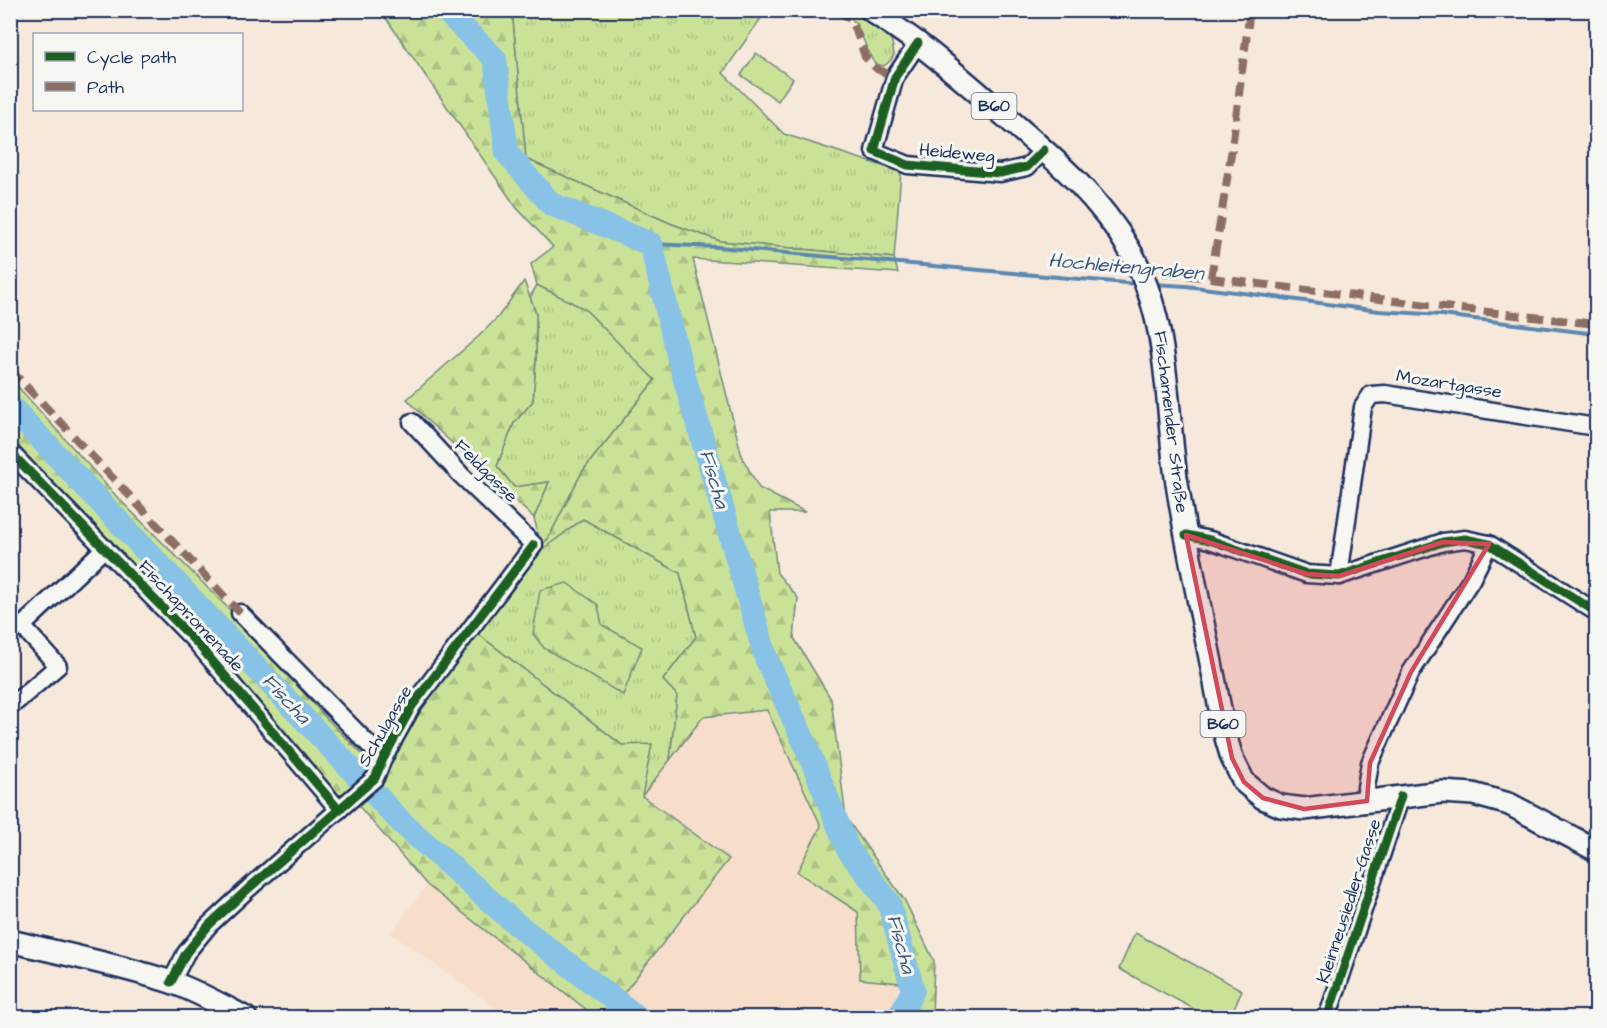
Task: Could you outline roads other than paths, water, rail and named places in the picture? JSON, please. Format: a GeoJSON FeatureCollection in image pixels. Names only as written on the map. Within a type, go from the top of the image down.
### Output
{"type":"FeatureCollection","features":[{"type":"Feature","properties":{"kind":"main road","name":"Fischamender Straße"},"geometry":{"type":"LineString","coordinates":[[871,10],[918,43],[1068,172],[1106,214],[1130,250],[1157,317],[1163,349],[1176,476],[1186,535],[1224,731],[1232,758],[1245,782],[1263,798],[1281,806],[1304,809],[1442,792],[1473,794],[1509,804],[1596,850]]}},
{"type":"Feature","properties":{"kind":"main road"},"geometry":{"type":"LineString","coordinates":[[10,941],[171,982],[246,1017]]}},
{"type":"Feature","properties":{"kind":"street","name":"Heideweg"},"geometry":{"type":"LineString","coordinates":[[918,43],[895,77],[873,151],[908,165],[1000,173],[1027,166],[1044,150]]}},
{"type":"Feature","properties":{"kind":"street","name":"Mozartgasse"},"geometry":{"type":"LineString","coordinates":[[1340,576],[1363,407],[1371,395],[1385,394],[1596,426]]}},
{"type":"Feature","properties":{"kind":"street","name":"Feldgasse"},"geometry":{"type":"LineString","coordinates":[[412,422],[461,475],[534,546]]}},
{"type":"Feature","properties":{"kind":"street","name":"Fischapromenade"},"geometry":{"type":"LineString","coordinates":[[10,452],[197,643],[339,810]]}},
{"type":"Feature","properties":{"kind":"street"},"geometry":{"type":"LineString","coordinates":[[1186,535],[1210,540],[1307,574],[1340,576],[1443,542],[1465,539],[1489,544],[1596,612]]}},
{"type":"Feature","properties":{"kind":"street"},"geometry":{"type":"LineString","coordinates":[[1367,801],[1366,787],[1370,763],[1411,672],[1471,580],[1489,544]]}},
{"type":"Feature","properties":{"kind":"street","name":"Schulgasse"},"geometry":{"type":"LineString","coordinates":[[171,982],[186,953],[209,925],[375,778],[412,706],[534,546]]}},
{"type":"Feature","properties":{"kind":"street"},"geometry":{"type":"LineString","coordinates":[[10,707],[58,666],[22,626],[105,548]]}},
{"type":"Feature","properties":{"kind":"street"},"geometry":{"type":"LineString","coordinates":[[240,613],[383,759]]}},
{"type":"Feature","properties":{"kind":"street","name":"Kleinneusiedler-Gasse"},"geometry":{"type":"LineString","coordinates":[[1327,1017],[1401,796]]}},
{"type":"Feature","properties":{"kind":"waterway","name":"Fischa"},"geometry":{"type":"LineString","coordinates":[[445,10],[495,59],[507,153],[551,204],[651,244],[679,359],[766,658],[806,746],[848,849],[889,903],[913,990],[899,1018]]}},
{"type":"Feature","properties":{"kind":"waterway","name":"Hochleitengraben"},"geometry":{"type":"LineString","coordinates":[[651,244],[718,247],[1137,284]]}},
{"type":"Feature","properties":{"kind":"waterway","name":"Hochleitengraben"},"geometry":{"type":"LineString","coordinates":[[1153,284],[1596,334]]}},
{"type":"Feature","properties":{"kind":"waterway","name":"Fischa"},"geometry":{"type":"LineString","coordinates":[[10,406],[402,823],[515,923],[638,1018]]}}]}
